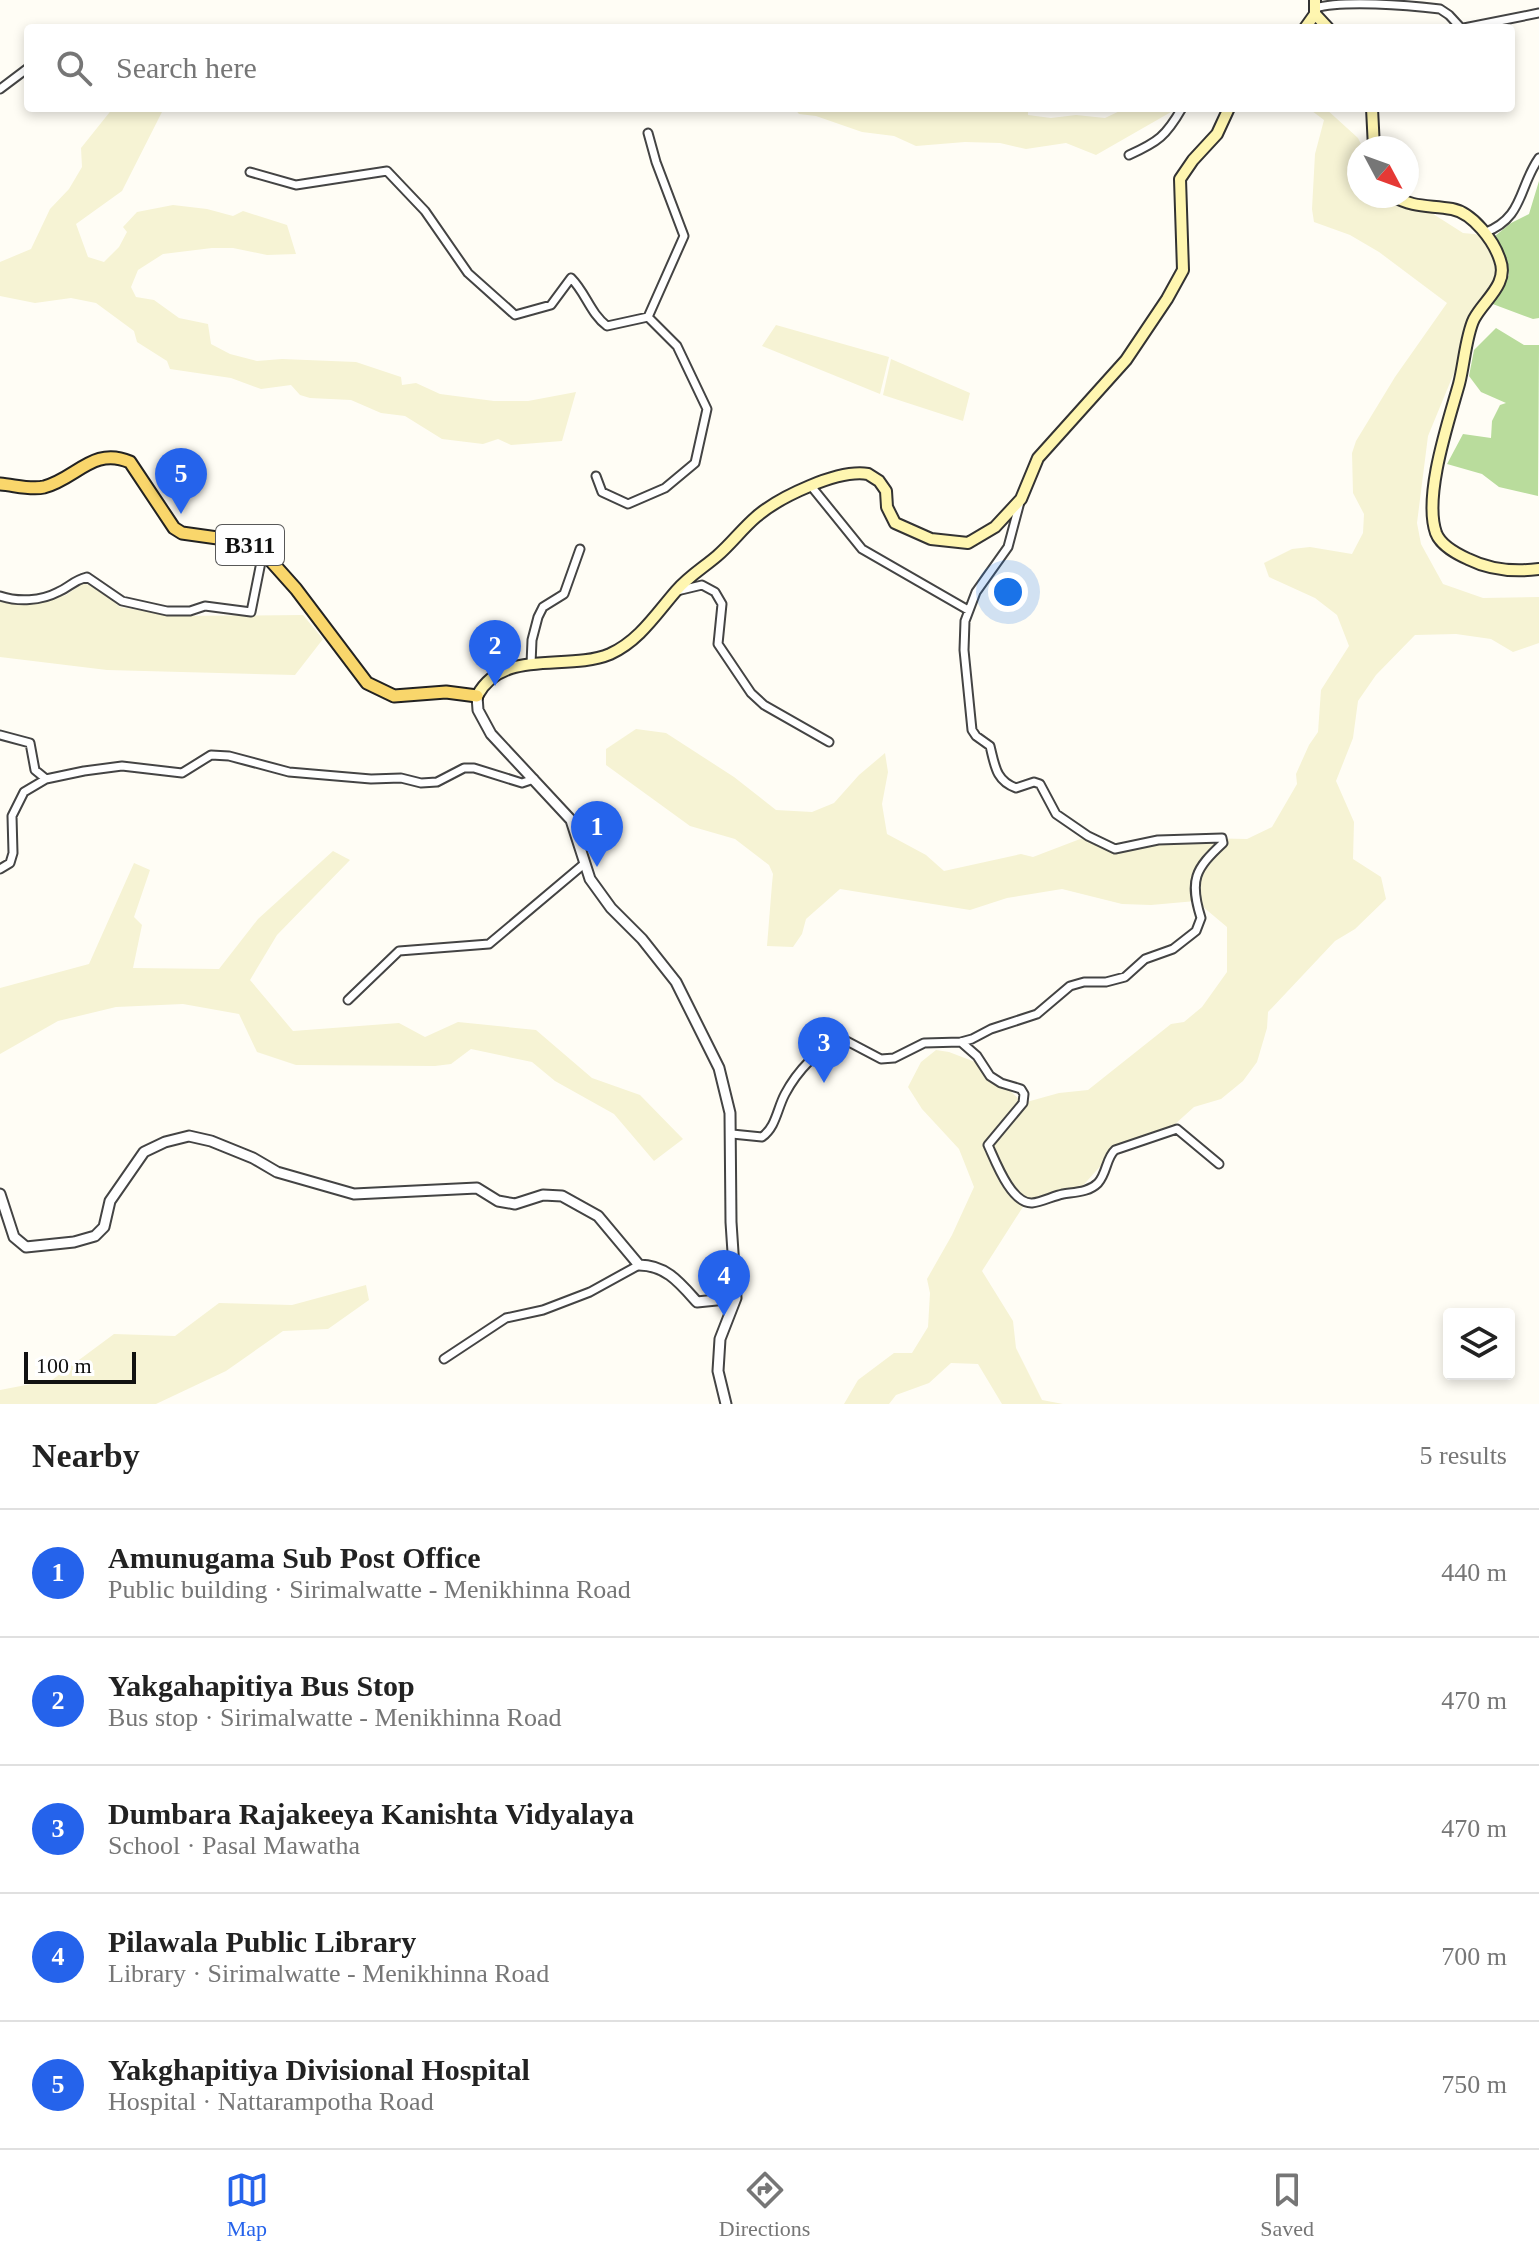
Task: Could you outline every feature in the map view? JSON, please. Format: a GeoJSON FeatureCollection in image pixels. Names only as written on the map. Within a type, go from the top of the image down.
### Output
{"type":"FeatureCollection","features":[{"type":"Feature","properties":{"kind":"main road"},"geometry":{"type":"LineString","coordinates":[[477,696],[485,683],[498,672],[531,664],[587,661],[612,653],[647,628],[698,568],[716,557],[757,516],[770,506],[811,486],[840,477],[868,474],[879,481],[886,491],[887,507],[895,523],[931,539],[968,543],[981,538],[1021,499],[1038,458],[1126,360],[1183,270],[1180,179],[1217,134],[1227,112]]}},
{"type":"Feature","properties":{"kind":"main road"},"geometry":{"type":"LineString","coordinates":[[1372,112],[1373,136]]}},
{"type":"Feature","properties":{"kind":"main road"},"geometry":{"type":"LineString","coordinates":[[1419,207],[1456,210],[1484,233],[1502,263],[1502,277],[1473,320],[1459,385],[1441,442],[1433,505],[1436,534],[1452,552],[1476,563],[1516,572],[1539,569]]}},
{"type":"Feature","properties":{"kind":"main road","name":"B311"},"geometry":{"type":"LineString","coordinates":[[0,484],[41,488],[92,462],[119,457],[137,470],[174,528],[182,533],[239,541],[263,552],[296,589],[367,683],[394,696],[446,692],[477,696]]}},
{"type":"Feature","properties":{"kind":"street"},"geometry":{"type":"LineString","coordinates":[[1315,7],[1326,1],[1352,1],[1440,9],[1458,24]]}},
{"type":"Feature","properties":{"kind":"street"},"geometry":{"type":"LineString","coordinates":[[1483,24],[1539,13]]}},
{"type":"Feature","properties":{"kind":"street"},"geometry":{"type":"LineString","coordinates":[[0,89],[24,71]]}},
{"type":"Feature","properties":{"kind":"street"},"geometry":{"type":"LineString","coordinates":[[1129,155],[1155,144],[1168,133],[1180,112]]}},
{"type":"Feature","properties":{"kind":"street"},"geometry":{"type":"LineString","coordinates":[[648,133],[684,236],[648,317]]}},
{"type":"Feature","properties":{"kind":"street"},"geometry":{"type":"LineString","coordinates":[[1484,233],[1500,227],[1518,207],[1532,168],[1539,158]]}},
{"type":"Feature","properties":{"kind":"street"},"geometry":{"type":"LineString","coordinates":[[250,172],[296,185],[387,171],[425,211],[468,273],[515,315],[551,305],[571,278],[580,287],[594,316],[607,326],[648,317]]}},
{"type":"Feature","properties":{"kind":"street"},"geometry":{"type":"LineString","coordinates":[[596,476],[602,492],[628,504],[665,488],[695,463],[707,409],[677,346],[648,317]]}},
{"type":"Feature","properties":{"kind":"street"},"geometry":{"type":"LineString","coordinates":[[811,486],[862,549],[968,610]]}},
{"type":"Feature","properties":{"kind":"street"},"geometry":{"type":"LineString","coordinates":[[732,1134],[762,1137],[770,1132],[786,1093],[810,1061],[833,1042],[843,1039],[881,1059],[894,1058],[924,1043],[961,1042],[1037,1014],[1070,986],[1125,977],[1145,959],[1173,949],[1196,931],[1201,918],[1193,883],[1208,857],[1223,843],[1222,838],[1158,840],[1115,849],[1088,836],[1056,814],[1040,784],[1034,782],[1016,788],[1006,784],[997,774],[990,746],[972,730],[964,650],[968,610],[976,592],[1008,547],[1021,499]]}},
{"type":"Feature","properties":{"kind":"street"},"geometry":{"type":"LineString","coordinates":[[531,664],[532,640],[538,617],[543,607],[564,594],[580,549]]}},
{"type":"Feature","properties":{"kind":"street"},"geometry":{"type":"LineString","coordinates":[[0,596],[16,601],[28,599],[59,592],[72,581],[87,577],[122,601],[167,611],[190,611],[205,606],[251,612],[263,552]]}},
{"type":"Feature","properties":{"kind":"street"},"geometry":{"type":"LineString","coordinates":[[675,592],[702,585],[715,592],[722,604],[718,644],[751,693],[764,705],[829,742]]}},
{"type":"Feature","properties":{"kind":"street"},"geometry":{"type":"LineString","coordinates":[[477,696],[483,723],[571,820],[590,879],[611,908],[642,939],[676,982],[719,1068],[732,1134],[731,1222],[736,1298],[720,1339],[718,1371],[726,1403]]}},
{"type":"Feature","properties":{"kind":"street"},"geometry":{"type":"LineString","coordinates":[[0,735],[30,743],[35,770],[46,779]]}},
{"type":"Feature","properties":{"kind":"street"},"geometry":{"type":"LineString","coordinates":[[0,869],[10,863],[13,853],[12,816],[24,792],[46,779],[122,766],[182,773],[211,755],[229,756],[289,772],[371,779],[401,778],[421,783],[437,782],[464,768],[474,768],[522,783],[534,779]]}},
{"type":"Feature","properties":{"kind":"street"},"geometry":{"type":"LineString","coordinates":[[348,1000],[399,951],[489,944],[584,864]]}},
{"type":"Feature","properties":{"kind":"street"},"geometry":{"type":"LineString","coordinates":[[961,1042],[977,1056],[990,1076],[1021,1089],[1024,1094],[1023,1103],[988,1145],[1005,1181],[1026,1201],[1032,1203],[1088,1190],[1100,1181],[1115,1150],[1177,1129],[1219,1164]]}},
{"type":"Feature","properties":{"kind":"street"},"geometry":{"type":"LineString","coordinates":[[0,1194],[14,1237],[26,1247],[74,1242],[95,1236],[104,1227],[110,1201],[144,1152],[189,1136],[211,1141],[253,1158],[277,1172],[354,1194],[477,1188],[498,1201],[515,1204],[543,1195],[562,1196],[598,1216],[639,1265]]}},
{"type":"Feature","properties":{"kind":"street"},"geometry":{"type":"LineString","coordinates":[[444,1359],[506,1318],[543,1310],[590,1292],[639,1265],[654,1265],[667,1272],[697,1302],[736,1298]]}},
{"type":"Feature","properties":{"kind":"shaded area"},"geometry":{"type":"Polygon","coordinates":[[[110,112],[162,112],[122,191],[76,224],[88,257],[104,262],[119,247],[127,232],[123,227],[137,212],[173,205],[233,216],[243,211],[287,225],[296,254],[267,255],[233,248],[212,248],[163,254],[138,270],[131,287],[136,297],[154,300],[179,318],[208,324],[211,344],[230,354],[257,361],[356,362],[401,377],[402,385],[416,383],[440,394],[494,401],[528,401],[576,392],[562,441],[511,445],[498,439],[483,444],[442,439],[405,416],[381,413],[351,400],[310,398],[300,395],[291,385],[261,389],[231,378],[170,369],[167,361],[137,342],[134,331],[96,303],[71,298],[35,303],[0,296],[0,262],[31,249],[50,209],[69,189],[82,167],[81,148],[110,112]]]}},
{"type":"Feature","properties":{"kind":"shaded area"},"geometry":{"type":"Polygon","coordinates":[[[797,112],[1028,112],[1028,115],[1051,118],[1076,115],[1105,118],[1118,112],[1171,112],[1096,155],[1066,143],[1026,149],[1000,143],[965,142],[916,146],[894,136],[862,132],[816,116],[797,112]]]}},
{"type":"Feature","properties":{"kind":"shaded area"},"geometry":{"type":"Polygon","coordinates":[[[1313,112],[1329,112],[1356,136],[1347,136],[1347,208],[1419,208],[1419,205],[1463,233],[1495,236],[1509,275],[1475,322],[1428,436],[1417,523],[1421,544],[1443,584],[1483,598],[1539,597],[1539,643],[1513,652],[1491,639],[1456,634],[1415,635],[1376,675],[1358,701],[1353,738],[1336,781],[1354,822],[1353,859],[1381,877],[1386,899],[1355,929],[1335,941],[1268,1012],[1267,1028],[1257,1062],[1243,1081],[1221,1099],[1194,1107],[1164,1134],[1115,1150],[1078,1191],[1026,1202],[982,1271],[1013,1321],[1016,1348],[1042,1400],[1063,1404],[1002,1404],[978,1364],[951,1363],[929,1383],[896,1395],[889,1404],[844,1404],[858,1380],[894,1353],[912,1353],[928,1327],[930,1293],[927,1279],[974,1187],[959,1149],[922,1109],[908,1087],[921,1062],[936,1050],[983,1065],[1023,1103],[1059,1093],[1088,1090],[1171,1024],[1184,1022],[1202,1007],[1227,972],[1227,927],[1196,901],[1122,904],[1062,889],[1007,898],[970,910],[840,889],[806,919],[802,934],[793,947],[767,946],[773,874],[769,865],[735,839],[690,826],[606,765],[606,749],[636,729],[666,733],[734,777],[776,810],[812,812],[834,803],[859,775],[885,753],[888,772],[882,804],[887,834],[926,855],[944,871],[1021,854],[1033,857],[1088,836],[1115,849],[1200,838],[1247,839],[1272,827],[1297,784],[1296,774],[1318,732],[1321,690],[1349,646],[1337,615],[1315,598],[1269,577],[1264,563],[1292,549],[1310,547],[1352,554],[1363,533],[1364,514],[1353,493],[1352,453],[1356,441],[1395,377],[1447,303],[1379,252],[1350,235],[1314,222],[1315,154],[1324,120],[1313,112]]]}},
{"type":"Feature","properties":{"kind":"shaded area"},"geometry":{"type":"Polygon","coordinates":[[[776,325],[889,357],[880,394],[762,346],[776,325]]]}},
{"type":"Feature","properties":{"kind":"shaded area"},"geometry":{"type":"Polygon","coordinates":[[[891,359],[970,393],[963,421],[883,395],[891,359]]]}},
{"type":"Feature","properties":{"kind":"shaded area"},"geometry":{"type":"Polygon","coordinates":[[[83,583],[98,588],[120,607],[175,616],[303,615],[323,639],[295,675],[107,670],[0,657],[0,602],[34,603],[66,595],[83,583]]]}},
{"type":"Feature","properties":{"kind":"shaded area"},"geometry":{"type":"Polygon","coordinates":[[[333,851],[350,860],[277,935],[250,980],[293,1031],[399,1023],[425,1037],[458,1022],[536,1030],[592,1078],[640,1095],[683,1139],[654,1161],[614,1114],[555,1081],[532,1062],[471,1049],[451,1064],[435,1066],[296,1065],[257,1052],[239,1014],[183,1004],[116,1007],[58,1021],[0,1054],[0,988],[89,964],[134,863],[150,870],[134,917],[142,925],[133,968],[219,969],[258,919],[333,851]]]}},
{"type":"Feature","properties":{"kind":"shaded area"},"geometry":{"type":"Polygon","coordinates":[[[366,1285],[369,1300],[328,1329],[283,1331],[226,1371],[156,1404],[0,1404],[0,1390],[52,1380],[114,1334],[175,1336],[219,1303],[292,1305],[366,1285]]]}},
{"type":"Feature","properties":{"kind":"green space"},"geometry":{"type":"Polygon","coordinates":[[[1539,181],[1539,318],[1533,319],[1490,303],[1509,275],[1495,236],[1529,214],[1539,181]]]}},
{"type":"Feature","properties":{"kind":"green space"},"geometry":{"type":"Polygon","coordinates":[[[1496,328],[1524,345],[1539,345],[1538,496],[1499,487],[1482,474],[1447,464],[1463,434],[1491,438],[1492,421],[1500,405],[1506,403],[1481,392],[1469,376],[1474,350],[1496,328]]]}},
{"type":"Feature","properties":{"kind":"place","name":"Yakghapitiya Divisional Hospital"},"geometry":{"type":"Point","coordinates":[181,514]}},
{"type":"Feature","properties":{"kind":"place","name":"Yakgahapitiya Bus Stop"},"geometry":{"type":"Point","coordinates":[495,686]}},
{"type":"Feature","properties":{"kind":"place","name":"Amunugama Sub Post Office"},"geometry":{"type":"Point","coordinates":[597,867]}},
{"type":"Feature","properties":{"kind":"place","name":"Dumbara Rajakeeya Kanishta Vidyalaya"},"geometry":{"type":"Point","coordinates":[824,1083]}},
{"type":"Feature","properties":{"kind":"place","name":"Pilawala Public Library"},"geometry":{"type":"Point","coordinates":[724,1316]}}]}
